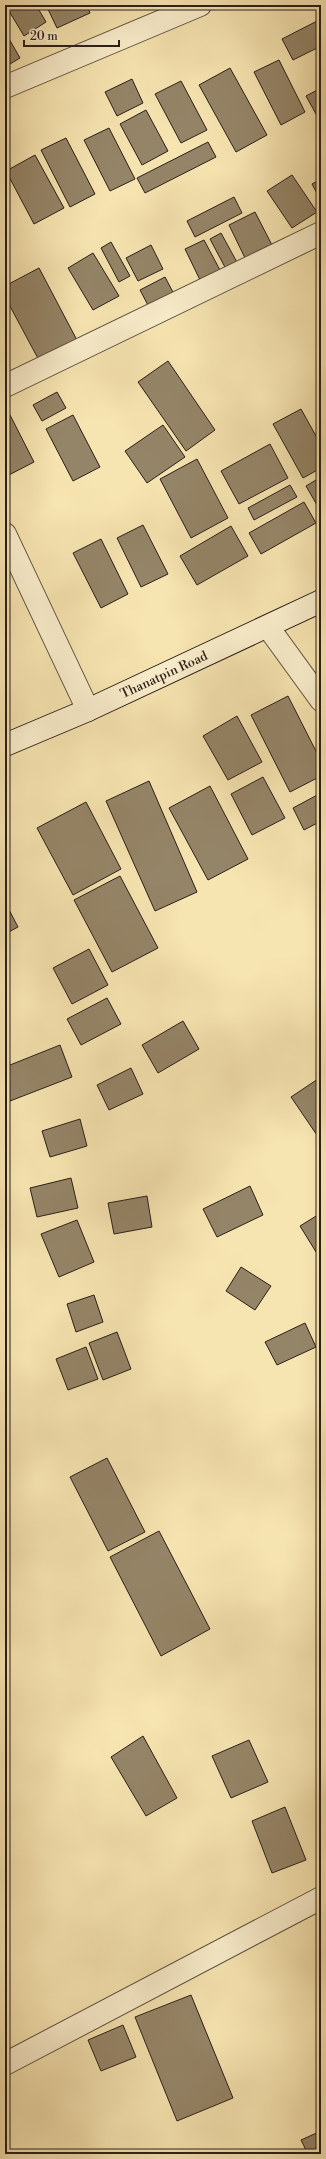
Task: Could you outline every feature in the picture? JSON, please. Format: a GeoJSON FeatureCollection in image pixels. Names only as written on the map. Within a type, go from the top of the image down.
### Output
{"type":"FeatureCollection","features":[{"type":"Feature","properties":{"kind":"street"},"geometry":{"type":"LineString","coordinates":[[5,87],[200,5]]}},
{"type":"Feature","properties":{"kind":"street"},"geometry":{"type":"LineString","coordinates":[[5,386],[321,233]]}},
{"type":"Feature","properties":{"kind":"street"},"geometry":{"type":"LineString","coordinates":[[5,534],[88,710]]}},
{"type":"Feature","properties":{"kind":"street","name":"Thanatpin Road"},"geometry":{"type":"LineString","coordinates":[[5,745],[88,710],[321,601]]}},
{"type":"Feature","properties":{"kind":"street"},"geometry":{"type":"LineString","coordinates":[[268,627],[321,700]]}},
{"type":"Feature","properties":{"kind":"street"},"geometry":{"type":"LineString","coordinates":[[5,2064],[321,1898]]}},
{"type":"Feature","properties":{"kind":"building"},"geometry":{"type":"Polygon","coordinates":[[[36,5],[46,22],[24,36],[6,6],[36,5]]]}},
{"type":"Feature","properties":{"kind":"building"},"geometry":{"type":"Polygon","coordinates":[[[46,5],[87,5],[90,13],[57,28],[46,5]]]}},
{"type":"Feature","properties":{"kind":"building"},"geometry":{"type":"Polygon","coordinates":[[[321,19],[321,46],[293,60],[282,39],[321,19]]]}},
{"type":"Feature","properties":{"kind":"building"},"geometry":{"type":"Polygon","coordinates":[[[8,37],[20,58],[5,67],[5,39],[8,37]]]}},
{"type":"Feature","properties":{"kind":"building"},"geometry":{"type":"Polygon","coordinates":[[[279,60],[305,112],[281,125],[254,72],[279,60]]]}},
{"type":"Feature","properties":{"kind":"building"},"geometry":{"type":"Polygon","coordinates":[[[230,68],[267,135],[236,152],[199,85],[230,68]]]}},
{"type":"Feature","properties":{"kind":"building"},"geometry":{"type":"Polygon","coordinates":[[[132,79],[143,103],[117,116],[105,92],[132,79]]]}},
{"type":"Feature","properties":{"kind":"building"},"geometry":{"type":"Polygon","coordinates":[[[181,81],[207,130],[181,143],[155,94],[181,81]]]}},
{"type":"Feature","properties":{"kind":"building"},"geometry":{"type":"Polygon","coordinates":[[[321,88],[321,123],[306,96],[321,88]]]}},
{"type":"Feature","properties":{"kind":"building"},"geometry":{"type":"Polygon","coordinates":[[[146,110],[168,151],[142,165],[120,124],[146,110]]]}},
{"type":"Feature","properties":{"kind":"building"},"geometry":{"type":"Polygon","coordinates":[[[109,128],[135,179],[110,191],[84,140],[109,128]]]}},
{"type":"Feature","properties":{"kind":"building"},"geometry":{"type":"Polygon","coordinates":[[[66,138],[95,194],[70,207],[41,150],[66,138]]]}},
{"type":"Feature","properties":{"kind":"building"},"geometry":{"type":"Polygon","coordinates":[[[208,142],[216,157],[145,193],[137,178],[208,142]]]}},
{"type":"Feature","properties":{"kind":"building"},"geometry":{"type":"Polygon","coordinates":[[[35,155],[64,208],[34,224],[6,171],[35,155]]]}},
{"type":"Feature","properties":{"kind":"building"},"geometry":{"type":"Polygon","coordinates":[[[292,175],[317,212],[292,228],[267,191],[292,175]]]}},
{"type":"Feature","properties":{"kind":"building"},"geometry":{"type":"Polygon","coordinates":[[[321,179],[321,201],[312,184],[321,179]]]}},
{"type":"Feature","properties":{"kind":"building"},"geometry":{"type":"Polygon","coordinates":[[[234,197],[242,213],[195,237],[187,221],[234,197]]]}},
{"type":"Feature","properties":{"kind":"building"},"geometry":{"type":"Polygon","coordinates":[[[255,212],[273,247],[246,260],[229,225],[255,212]]]}},
{"type":"Feature","properties":{"kind":"building"},"geometry":{"type":"Polygon","coordinates":[[[221,233],[238,264],[227,271],[210,239],[221,233]]]}},
{"type":"Feature","properties":{"kind":"building"},"geometry":{"type":"Polygon","coordinates":[[[204,240],[221,272],[201,282],[185,249],[204,240]]]}},
{"type":"Feature","properties":{"kind":"building"},"geometry":{"type":"Polygon","coordinates":[[[111,242],[130,276],[119,282],[101,248],[111,242]]]}},
{"type":"Feature","properties":{"kind":"building"},"geometry":{"type":"Polygon","coordinates":[[[151,245],[163,269],[138,281],[126,258],[151,245]]]}},
{"type":"Feature","properties":{"kind":"building"},"geometry":{"type":"Polygon","coordinates":[[[93,253],[119,296],[93,310],[68,268],[93,253]]]}},
{"type":"Feature","properties":{"kind":"building"},"geometry":{"type":"Polygon","coordinates":[[[39,268],[79,344],[41,364],[5,297],[5,286],[39,268]]]}},
{"type":"Feature","properties":{"kind":"building"},"geometry":{"type":"Polygon","coordinates":[[[165,277],[175,296],[150,309],[140,290],[165,277]]]}},
{"type":"Feature","properties":{"kind":"building"},"geometry":{"type":"Polygon","coordinates":[[[168,361],[215,430],[186,451],[138,382],[168,361]]]}},
{"type":"Feature","properties":{"kind":"building"},"geometry":{"type":"Polygon","coordinates":[[[57,392],[66,408],[42,421],[33,405],[57,392]]]}},
{"type":"Feature","properties":{"kind":"building"},"geometry":{"type":"Polygon","coordinates":[[[301,409],[321,445],[321,468],[303,478],[273,424],[301,409]]]}},
{"type":"Feature","properties":{"kind":"building"},"geometry":{"type":"Polygon","coordinates":[[[10,415],[34,462],[5,477],[5,418],[10,415]]]}},
{"type":"Feature","properties":{"kind":"building"},"geometry":{"type":"Polygon","coordinates":[[[73,415],[100,467],[73,481],[46,429],[73,415]]]}},
{"type":"Feature","properties":{"kind":"building"},"geometry":{"type":"Polygon","coordinates":[[[163,425],[185,457],[147,483],[125,451],[163,425]]]}},
{"type":"Feature","properties":{"kind":"building"},"geometry":{"type":"Polygon","coordinates":[[[270,444],[288,478],[239,504],[221,471],[270,444]]]}},
{"type":"Feature","properties":{"kind":"building"},"geometry":{"type":"Polygon","coordinates":[[[197,459],[228,518],[191,538],[160,479],[197,459]]]}},
{"type":"Feature","properties":{"kind":"building"},"geometry":{"type":"Polygon","coordinates":[[[321,477],[321,512],[306,486],[321,477]]]}},
{"type":"Feature","properties":{"kind":"building"},"geometry":{"type":"Polygon","coordinates":[[[290,485],[297,497],[254,520],[248,508],[290,485]]]}},
{"type":"Feature","properties":{"kind":"building"},"geometry":{"type":"Polygon","coordinates":[[[304,502],[316,523],[261,554],[249,533],[304,502]]]}},
{"type":"Feature","properties":{"kind":"building"},"geometry":{"type":"Polygon","coordinates":[[[143,525],[168,574],[141,587],[117,538],[143,525]]]}},
{"type":"Feature","properties":{"kind":"building"},"geometry":{"type":"Polygon","coordinates":[[[231,526],[248,556],[197,585],[180,556],[231,526]]]}},
{"type":"Feature","properties":{"kind":"building"},"geometry":{"type":"Polygon","coordinates":[[[101,539],[128,594],[101,608],[73,553],[101,539]]]}},
{"type":"Feature","properties":{"kind":"building"},"geometry":{"type":"Polygon","coordinates":[[[288,696],[321,761],[321,776],[290,792],[251,715],[288,696]]]}},
{"type":"Feature","properties":{"kind":"building"},"geometry":{"type":"Polygon","coordinates":[[[237,716],[262,762],[228,780],[203,736],[237,716]]]}},
{"type":"Feature","properties":{"kind":"building"},"geometry":{"type":"Polygon","coordinates":[[[263,777],[285,818],[252,835],[231,794],[263,777]]]}},
{"type":"Feature","properties":{"kind":"building"},"geometry":{"type":"Polygon","coordinates":[[[149,781],[197,892],[155,911],[106,801],[149,781]]]}},
{"type":"Feature","properties":{"kind":"building"},"geometry":{"type":"Polygon","coordinates":[[[210,786],[248,859],[208,880],[169,808],[210,786]]]}},
{"type":"Feature","properties":{"kind":"building"},"geometry":{"type":"Polygon","coordinates":[[[321,793],[321,821],[304,830],[293,808],[321,793]]]}},
{"type":"Feature","properties":{"kind":"building"},"geometry":{"type":"Polygon","coordinates":[[[86,802],[121,869],[73,895],[37,828],[86,802]]]}},
{"type":"Feature","properties":{"kind":"building"},"geometry":{"type":"Polygon","coordinates":[[[120,876],[158,948],[112,972],[74,900],[120,876]]]}},
{"type":"Feature","properties":{"kind":"building"},"geometry":{"type":"Polygon","coordinates":[[[5,902],[18,927],[5,934],[5,902]]]}},
{"type":"Feature","properties":{"kind":"building"},"geometry":{"type":"Polygon","coordinates":[[[89,949],[108,985],[72,1004],[53,968],[89,949]]]}},
{"type":"Feature","properties":{"kind":"building"},"geometry":{"type":"Polygon","coordinates":[[[107,998],[121,1024],[81,1045],[67,1019],[107,998]]]}},
{"type":"Feature","properties":{"kind":"building"},"geometry":{"type":"Polygon","coordinates":[[[183,1021],[199,1049],[158,1073],[142,1045],[183,1021]]]}},
{"type":"Feature","properties":{"kind":"building"},"geometry":{"type":"Polygon","coordinates":[[[60,1045],[72,1077],[10,1101],[5,1089],[5,1067],[60,1045]]]}},
{"type":"Feature","properties":{"kind":"building"},"geometry":{"type":"Polygon","coordinates":[[[131,1068],[143,1094],[109,1110],[97,1085],[131,1068]]]}},
{"type":"Feature","properties":{"kind":"building"},"geometry":{"type":"Polygon","coordinates":[[[321,1077],[321,1141],[291,1097],[321,1077]]]}},
{"type":"Feature","properties":{"kind":"building"},"geometry":{"type":"Polygon","coordinates":[[[80,1119],[87,1146],[50,1157],[42,1131],[80,1119]]]}},
{"type":"Feature","properties":{"kind":"building"},"geometry":{"type":"Polygon","coordinates":[[[71,1178],[78,1208],[37,1217],[30,1188],[71,1178]]]}},
{"type":"Feature","properties":{"kind":"building"},"geometry":{"type":"Polygon","coordinates":[[[250,1186],[263,1215],[217,1237],[203,1209],[250,1186]]]}},
{"type":"Feature","properties":{"kind":"building"},"geometry":{"type":"Polygon","coordinates":[[[147,1196],[152,1227],[114,1234],[108,1203],[147,1196]]]}},
{"type":"Feature","properties":{"kind":"building"},"geometry":{"type":"Polygon","coordinates":[[[321,1213],[321,1260],[300,1226],[321,1213]]]}},
{"type":"Feature","properties":{"kind":"building"},"geometry":{"type":"Polygon","coordinates":[[[77,1220],[94,1262],[59,1277],[41,1234],[77,1220]]]}},
{"type":"Feature","properties":{"kind":"building"},"geometry":{"type":"Polygon","coordinates":[[[241,1267],[271,1286],[255,1310],[226,1291],[241,1267]]]}},
{"type":"Feature","properties":{"kind":"building"},"geometry":{"type":"Polygon","coordinates":[[[94,1295],[103,1322],[76,1332],[67,1304],[94,1295]]]}},
{"type":"Feature","properties":{"kind":"building"},"geometry":{"type":"Polygon","coordinates":[[[305,1323],[316,1347],[277,1365],[265,1342],[305,1323]]]}},
{"type":"Feature","properties":{"kind":"building"},"geometry":{"type":"Polygon","coordinates":[[[117,1332],[131,1369],[103,1380],[89,1343],[117,1332]]]}},
{"type":"Feature","properties":{"kind":"building"},"geometry":{"type":"Polygon","coordinates":[[[86,1347],[98,1379],[68,1390],[56,1359],[86,1347]]]}},
{"type":"Feature","properties":{"kind":"building"},"geometry":{"type":"Polygon","coordinates":[[[107,1458],[145,1532],[108,1551],[70,1477],[107,1458]]]}},
{"type":"Feature","properties":{"kind":"building"},"geometry":{"type":"Polygon","coordinates":[[[159,1531],[210,1629],[161,1656],[110,1557],[159,1531]]]}},
{"type":"Feature","properties":{"kind":"building"},"geometry":{"type":"Polygon","coordinates":[[[143,1736],[177,1798],[146,1816],[111,1757],[143,1736]]]}},
{"type":"Feature","properties":{"kind":"building"},"geometry":{"type":"Polygon","coordinates":[[[249,1740],[268,1782],[231,1798],[212,1756],[249,1740]]]}},
{"type":"Feature","properties":{"kind":"building"},"geometry":{"type":"Polygon","coordinates":[[[285,1807],[306,1860],[272,1873],[252,1821],[285,1807]]]}},
{"type":"Feature","properties":{"kind":"building"},"geometry":{"type":"Polygon","coordinates":[[[191,1995],[233,2098],[177,2121],[135,2017],[191,1995]]]}},
{"type":"Feature","properties":{"kind":"building"},"geometry":{"type":"Polygon","coordinates":[[[123,2025],[136,2057],[101,2071],[88,2040],[123,2025]]]}},
{"type":"Feature","properties":{"kind":"building"},"geometry":{"type":"Polygon","coordinates":[[[321,2131],[321,2154],[308,2154],[301,2140],[321,2131]]]}}]}
